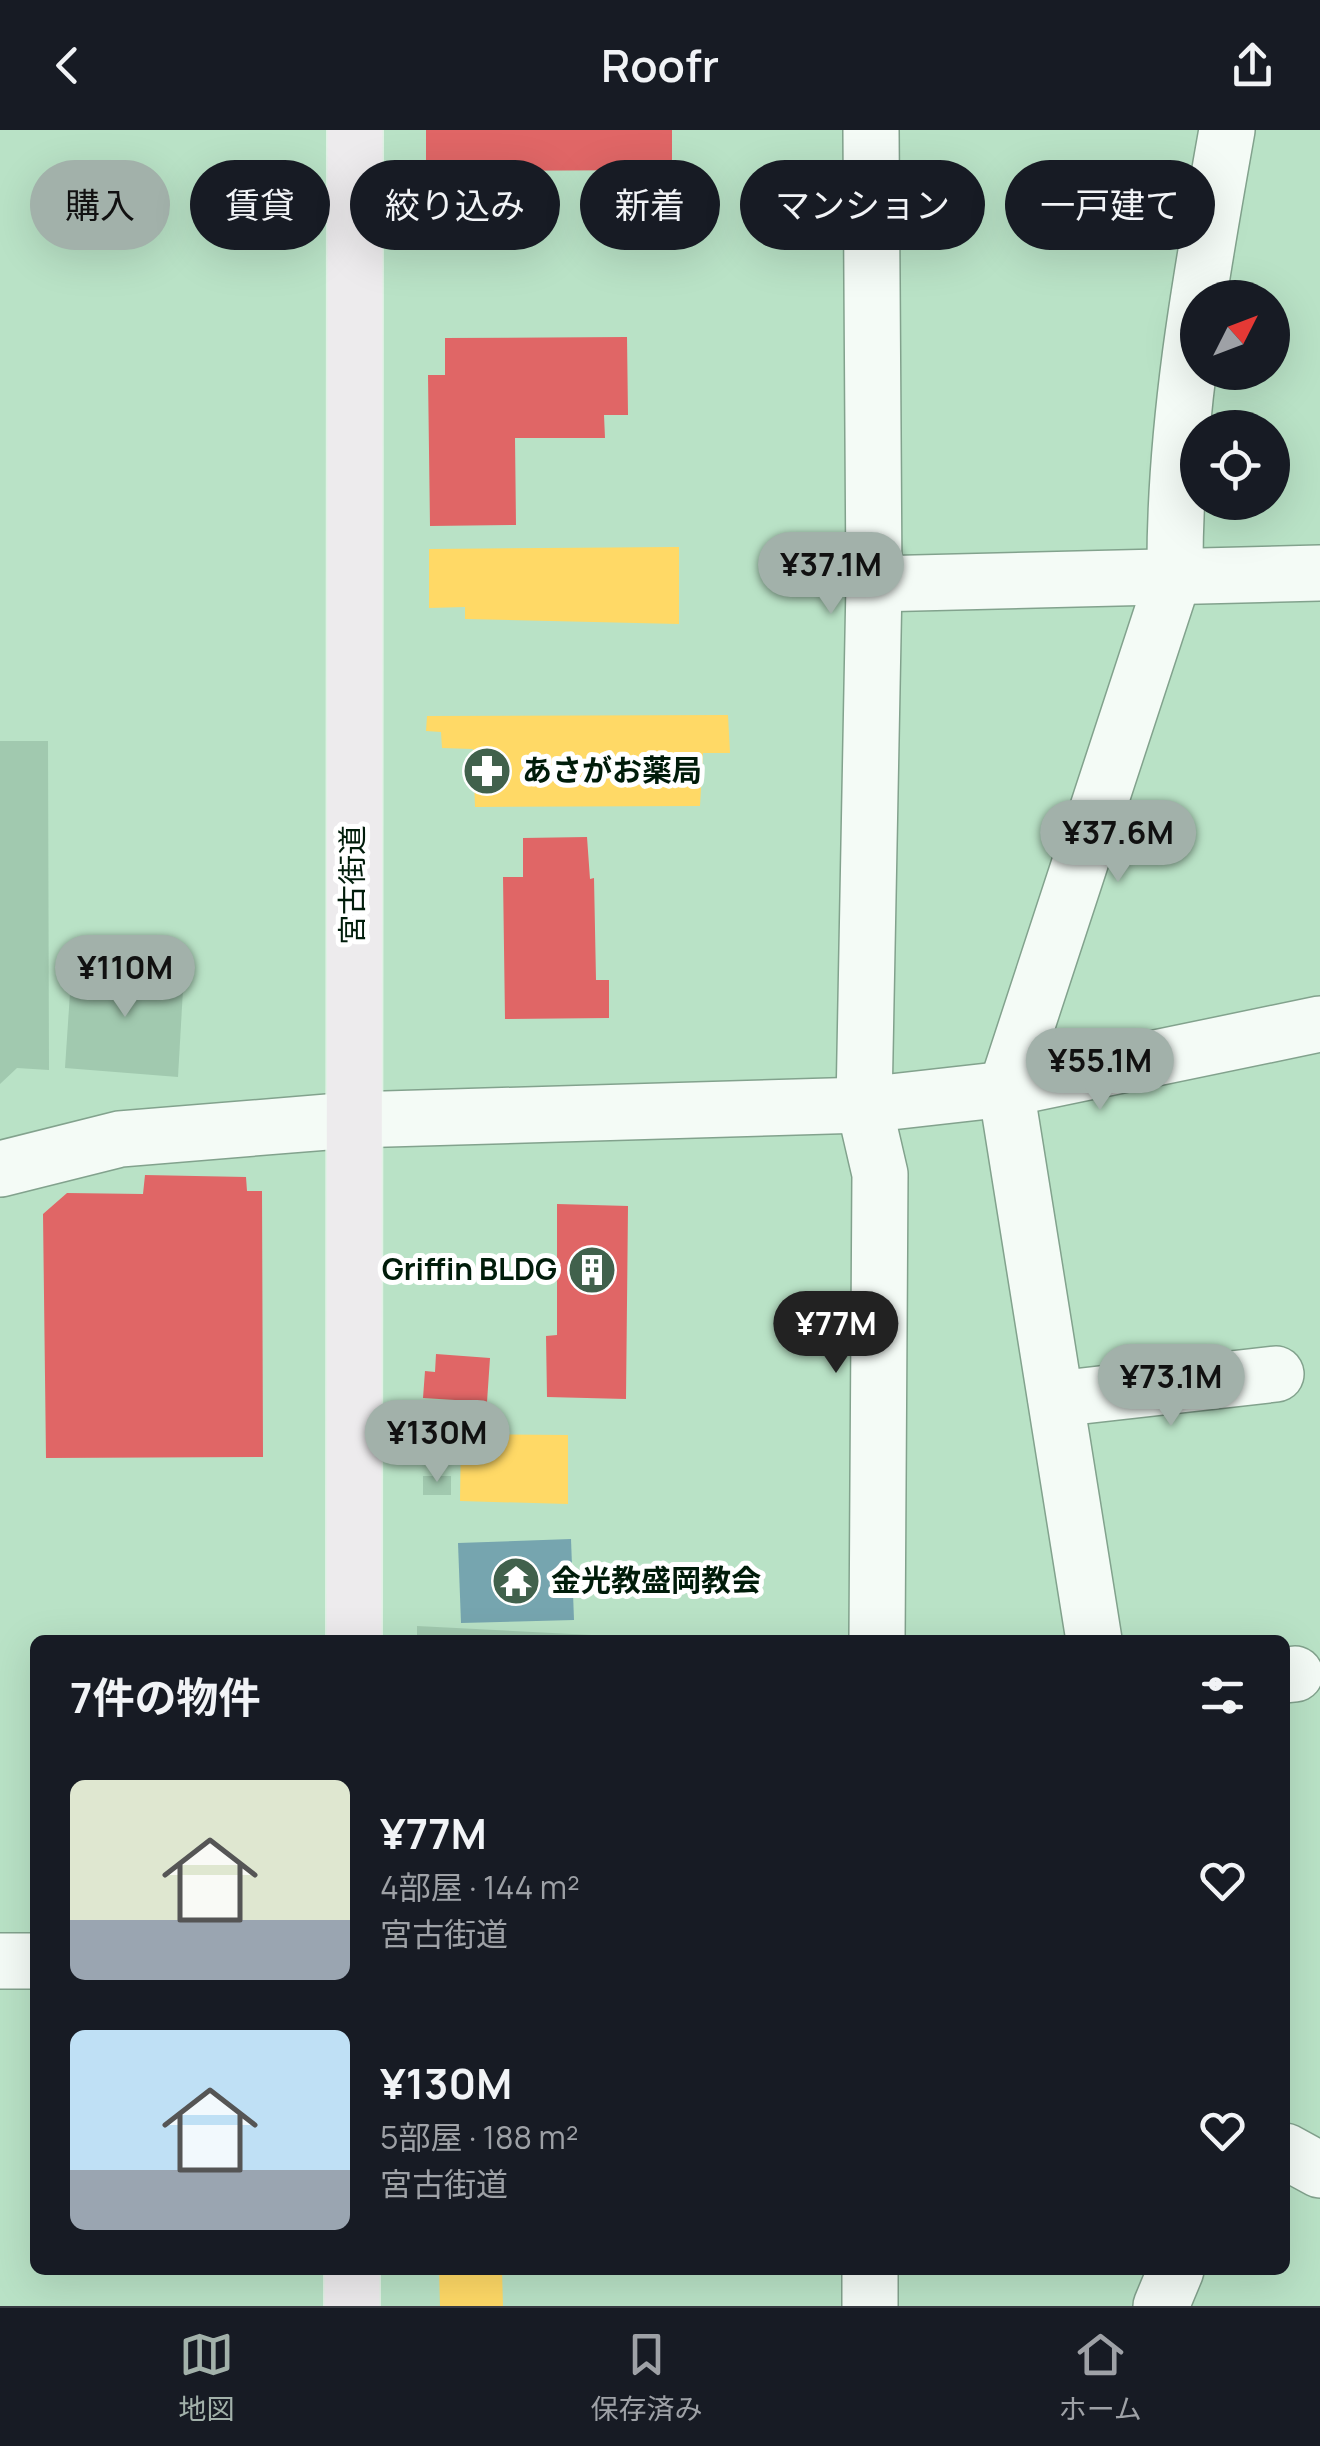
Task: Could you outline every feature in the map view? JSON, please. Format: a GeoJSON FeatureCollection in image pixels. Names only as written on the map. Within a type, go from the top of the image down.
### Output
{"type":"FeatureCollection","features":[{"type":"Feature","properties":{"kind":"highway","name":"宮古街道"},"geometry":{"type":"LineString","coordinates":[[354,1635],[355,130]]}},
{"type":"Feature","properties":{"kind":"highway"},"geometry":{"type":"LineString","coordinates":[[352,2275],[352,2306]]}},
{"type":"Feature","properties":{"kind":"street"},"geometry":{"type":"LineString","coordinates":[[871,130],[874,584],[864,1105],[880,1174],[877,1635]]}},
{"type":"Feature","properties":{"kind":"street"},"geometry":{"type":"LineString","coordinates":[[1093,1635],[1006,1089],[1175,573],[1175,522],[1198,292],[1226,130]]}},
{"type":"Feature","properties":{"kind":"street"},"geometry":{"type":"LineString","coordinates":[[874,584],[1320,572]]}},
{"type":"Feature","properties":{"kind":"street"},"geometry":{"type":"LineString","coordinates":[[0,1169],[120,1139],[352,1120],[864,1105],[1006,1089],[1320,1024]]}},
{"type":"Feature","properties":{"kind":"street"},"geometry":{"type":"LineString","coordinates":[[1056,1399],[1276,1374]]}},
{"type":"Feature","properties":{"kind":"street"},"geometry":{"type":"LineString","coordinates":[[0,1961],[30,1960]]}},
{"type":"Feature","properties":{"kind":"street"},"geometry":{"type":"LineString","coordinates":[[1290,2154],[1320,2170]]}},
{"type":"Feature","properties":{"kind":"street"},"geometry":{"type":"LineString","coordinates":[[870,2275],[870,2306]]}},
{"type":"Feature","properties":{"kind":"street"},"geometry":{"type":"LineString","coordinates":[[1161,2306],[1174,2275]]}},
{"type":"Feature","properties":{"kind":"building: 住宅"},"geometry":{"type":"Polygon","coordinates":[[[679,547],[679,624],[465,619],[465,607],[429,608],[429,549],[679,547]]]}},
{"type":"Feature","properties":{"kind":"building: 住宅"},"geometry":{"type":"Polygon","coordinates":[[[728,715],[730,753],[703,753],[700,806],[475,807],[473,749],[442,748],[441,732],[426,731],[427,716],[728,715]]]}},
{"type":"Feature","properties":{"kind":"building: 住宅"},"geometry":{"type":"Polygon","coordinates":[[[461,1434],[568,1435],[568,1504],[460,1501],[461,1434]]]}},
{"type":"Feature","properties":{"kind":"building: 住宅"},"geometry":{"type":"Polygon","coordinates":[[[439,2275],[502,2275],[503,2306],[440,2306],[439,2275]]]}},
{"type":"Feature","properties":{"kind":"building: 商業"},"geometry":{"type":"Polygon","coordinates":[[[426,130],[672,130],[672,160],[580,160],[580,170],[560,170],[560,160],[426,160],[426,130]]]}},
{"type":"Feature","properties":{"kind":"building: 商業"},"geometry":{"type":"Polygon","coordinates":[[[627,337],[628,415],[604,415],[605,438],[515,438],[516,525],[430,526],[428,375],[445,375],[445,338],[627,337]]]}},
{"type":"Feature","properties":{"kind":"building: 商業"},"geometry":{"type":"Polygon","coordinates":[[[587,837],[590,879],[594,878],[596,980],[609,980],[609,1018],[505,1019],[503,877],[523,877],[523,838],[587,837]]]}},
{"type":"Feature","properties":{"kind":"building: 商業"},"geometry":{"type":"Polygon","coordinates":[[[145,1175],[246,1177],[247,1191],[262,1191],[263,1457],[46,1458],[43,1214],[67,1193],[143,1194],[145,1175]]]}},
{"type":"Feature","properties":{"kind":"building: 商業","name":"Griffin BLDG"},"geometry":{"type":"Polygon","coordinates":[[[557,1204],[628,1206],[626,1399],[547,1397],[546,1336],[557,1335],[557,1204]]]}},
{"type":"Feature","properties":{"kind":"building: 商業"},"geometry":{"type":"Polygon","coordinates":[[[436,1354],[490,1358],[487,1402],[423,1398],[425,1371],[435,1372],[436,1354]]]}},
{"type":"Feature","properties":{"kind":"building: 公共","name":"金光教盛岡教会"},"geometry":{"type":"Polygon","coordinates":[[[571,1539],[574,1620],[461,1623],[458,1543],[571,1539]]]}},
{"type":"Feature","properties":{"kind":"building: その他"},"geometry":{"type":"Polygon","coordinates":[[[0,741],[48,741],[49,1070],[17,1068],[0,1084],[0,741]]]}},
{"type":"Feature","properties":{"kind":"building: その他"},"geometry":{"type":"Polygon","coordinates":[[[72,963],[184,972],[178,1077],[65,1068],[72,963]]]}},
{"type":"Feature","properties":{"kind":"building: その他"},"geometry":{"type":"Polygon","coordinates":[[[423,1476],[451,1476],[451,1495],[423,1495],[423,1476]]]}},
{"type":"Feature","properties":{"kind":"building: その他"},"geometry":{"type":"Polygon","coordinates":[[[417,1626],[592,1635],[417,1635],[417,1626]]]}},
{"type":"Feature","properties":{"kind":"place","name":"あさがお薬局"},"geometry":{"type":"Point","coordinates":[487,771]}},
{"type":"Feature","properties":{"kind":"place","name":"Griffin BLDG"},"geometry":{"type":"Point","coordinates":[592,1270]}},
{"type":"Feature","properties":{"kind":"place","name":"金光教盛岡教会"},"geometry":{"type":"Point","coordinates":[516,1581]}}]}
